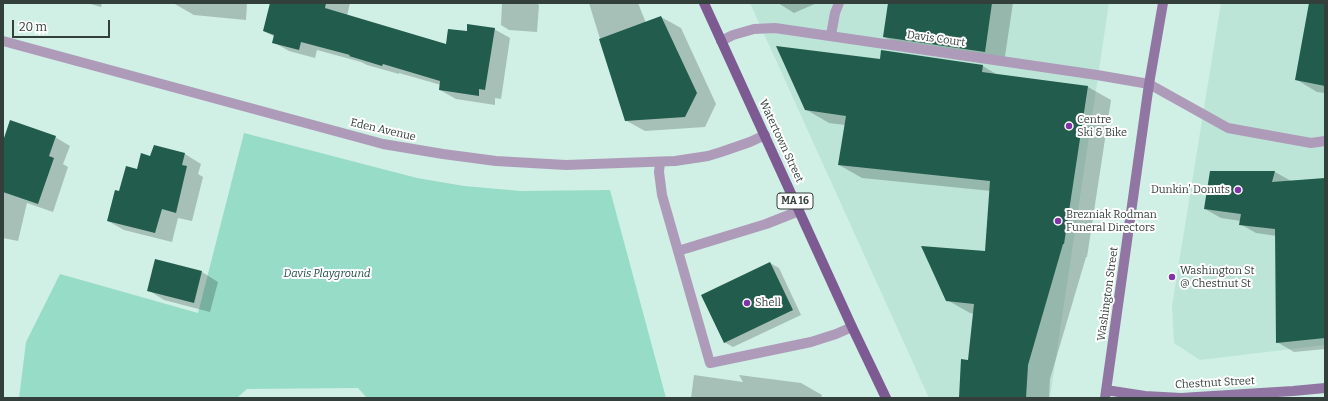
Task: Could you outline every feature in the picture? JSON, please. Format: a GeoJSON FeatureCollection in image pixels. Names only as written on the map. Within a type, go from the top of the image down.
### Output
{"type":"FeatureCollection","features":[{"type":"Feature","properties":{"kind":"main road","name":"Watertown Street"},"geometry":{"type":"LineString","coordinates":[[704,3],[886,398]]}},
{"type":"Feature","properties":{"kind":"main road","name":"Washington Street"},"geometry":{"type":"LineString","coordinates":[[1106,394],[1163,3]]}},
{"type":"Feature","properties":{"kind":"main road","name":"Chestnut Street"},"geometry":{"type":"LineString","coordinates":[[1106,394],[1181,398],[1293,395],[1325,388]]}},
{"type":"Feature","properties":{"kind":"street"},"geometry":{"type":"LineString","coordinates":[[831,35],[835,13],[839,3]]}},
{"type":"Feature","properties":{"kind":"street","name":"Davis Court"},"geometry":{"type":"LineString","coordinates":[[721,41],[743,32],[762,28],[775,28],[1097,75],[1150,84],[1228,128],[1311,143],[1325,141]]}},
{"type":"Feature","properties":{"kind":"street","name":"Eden Avenue"},"geometry":{"type":"LineString","coordinates":[[3,41],[383,144],[496,161],[546,165],[660,162],[708,156],[736,148],[765,135]]}},
{"type":"Feature","properties":{"kind":"street"},"geometry":{"type":"LineString","coordinates":[[660,162],[659,172],[662,195],[710,364],[811,342],[852,327]]}},
{"type":"Feature","properties":{"kind":"street"},"geometry":{"type":"LineString","coordinates":[[678,251],[761,226],[799,211]]}},
{"type":"Feature","properties":{"kind":"shaded area"},"geometry":{"type":"Polygon","coordinates":[[[750,3],[1109,3],[1050,398],[929,398],[750,3]]]}},
{"type":"Feature","properties":{"kind":"shaded area"},"geometry":{"type":"Polygon","coordinates":[[[1221,3],[1325,3],[1325,345],[1200,360],[1174,343],[1172,306],[1221,3]]]}},
{"type":"Feature","properties":{"kind":"green space","name":"Davis Playground"},"geometry":{"type":"Polygon","coordinates":[[[244,133],[417,178],[464,186],[521,191],[610,190],[666,398],[367,398],[358,388],[247,389],[237,398],[19,398],[26,342],[60,274],[198,313],[244,133]]]}},
{"type":"Feature","properties":{"kind":"building"},"geometry":{"type":"Polygon","coordinates":[[[270,3],[326,3],[325,8],[446,44],[448,29],[467,31],[467,24],[495,28],[485,90],[479,89],[479,96],[439,90],[440,81],[383,64],[382,66],[349,56],[350,55],[301,42],[299,50],[272,43],[274,35],[263,31],[270,3]]]}},
{"type":"Feature","properties":{"kind":"building"},"geometry":{"type":"Polygon","coordinates":[[[888,3],[992,3],[985,52],[883,37],[888,3]]]}},
{"type":"Feature","properties":{"kind":"building"},"geometry":{"type":"Polygon","coordinates":[[[1309,3],[1325,3],[1325,86],[1295,80],[1309,3]]]}},
{"type":"Feature","properties":{"kind":"building"},"geometry":{"type":"Polygon","coordinates":[[[661,16],[697,93],[685,117],[625,121],[599,39],[661,16]]]}},
{"type":"Feature","properties":{"kind":"building"},"geometry":{"type":"Polygon","coordinates":[[[776,46],[880,59],[881,50],[983,65],[982,72],[1088,86],[1064,244],[1028,365],[1026,398],[959,398],[961,359],[968,360],[974,304],[946,301],[921,246],[985,251],[990,181],[838,165],[846,116],[805,110],[776,46]]]}},
{"type":"Feature","properties":{"kind":"building"},"geometry":{"type":"Polygon","coordinates":[[[10,120],[56,136],[49,156],[54,158],[38,204],[3,192],[3,141],[10,120]]]}},
{"type":"Feature","properties":{"kind":"building"},"geometry":{"type":"Polygon","coordinates":[[[154,145],[185,153],[182,165],[187,166],[176,213],[162,209],[155,233],[107,221],[115,190],[119,191],[126,166],[137,169],[141,153],[150,156],[154,145]]]}},
{"type":"Feature","properties":{"kind":"building"},"geometry":{"type":"Polygon","coordinates":[[[1210,171],[1275,171],[1272,182],[1325,178],[1325,338],[1276,343],[1275,229],[1239,225],[1241,214],[1204,209],[1210,171]]]}},
{"type":"Feature","properties":{"kind":"building"},"geometry":{"type":"Polygon","coordinates":[[[155,259],[202,271],[194,303],[147,291],[155,259]]]}},
{"type":"Feature","properties":{"kind":"building","name":"Shell"},"geometry":{"type":"Polygon","coordinates":[[[770,262],[793,310],[724,343],[701,295],[770,262]]]}},
{"type":"Feature","properties":{"kind":"place","name":"Centre Ski & Bike"},"geometry":{"type":"Point","coordinates":[1069,126]}},
{"type":"Feature","properties":{"kind":"place","name":"Dunkin' Donuts"},"geometry":{"type":"Point","coordinates":[1238,190]}},
{"type":"Feature","properties":{"kind":"place","name":"Brezniak Rodman Funeral Directors"},"geometry":{"type":"Point","coordinates":[1058,221]}},
{"type":"Feature","properties":{"kind":"place","name":"Washington St @ Chestnut St"},"geometry":{"type":"Point","coordinates":[1172,277]}},
{"type":"Feature","properties":{"kind":"place","name":"Shell"},"geometry":{"type":"Point","coordinates":[747,303]}}]}
